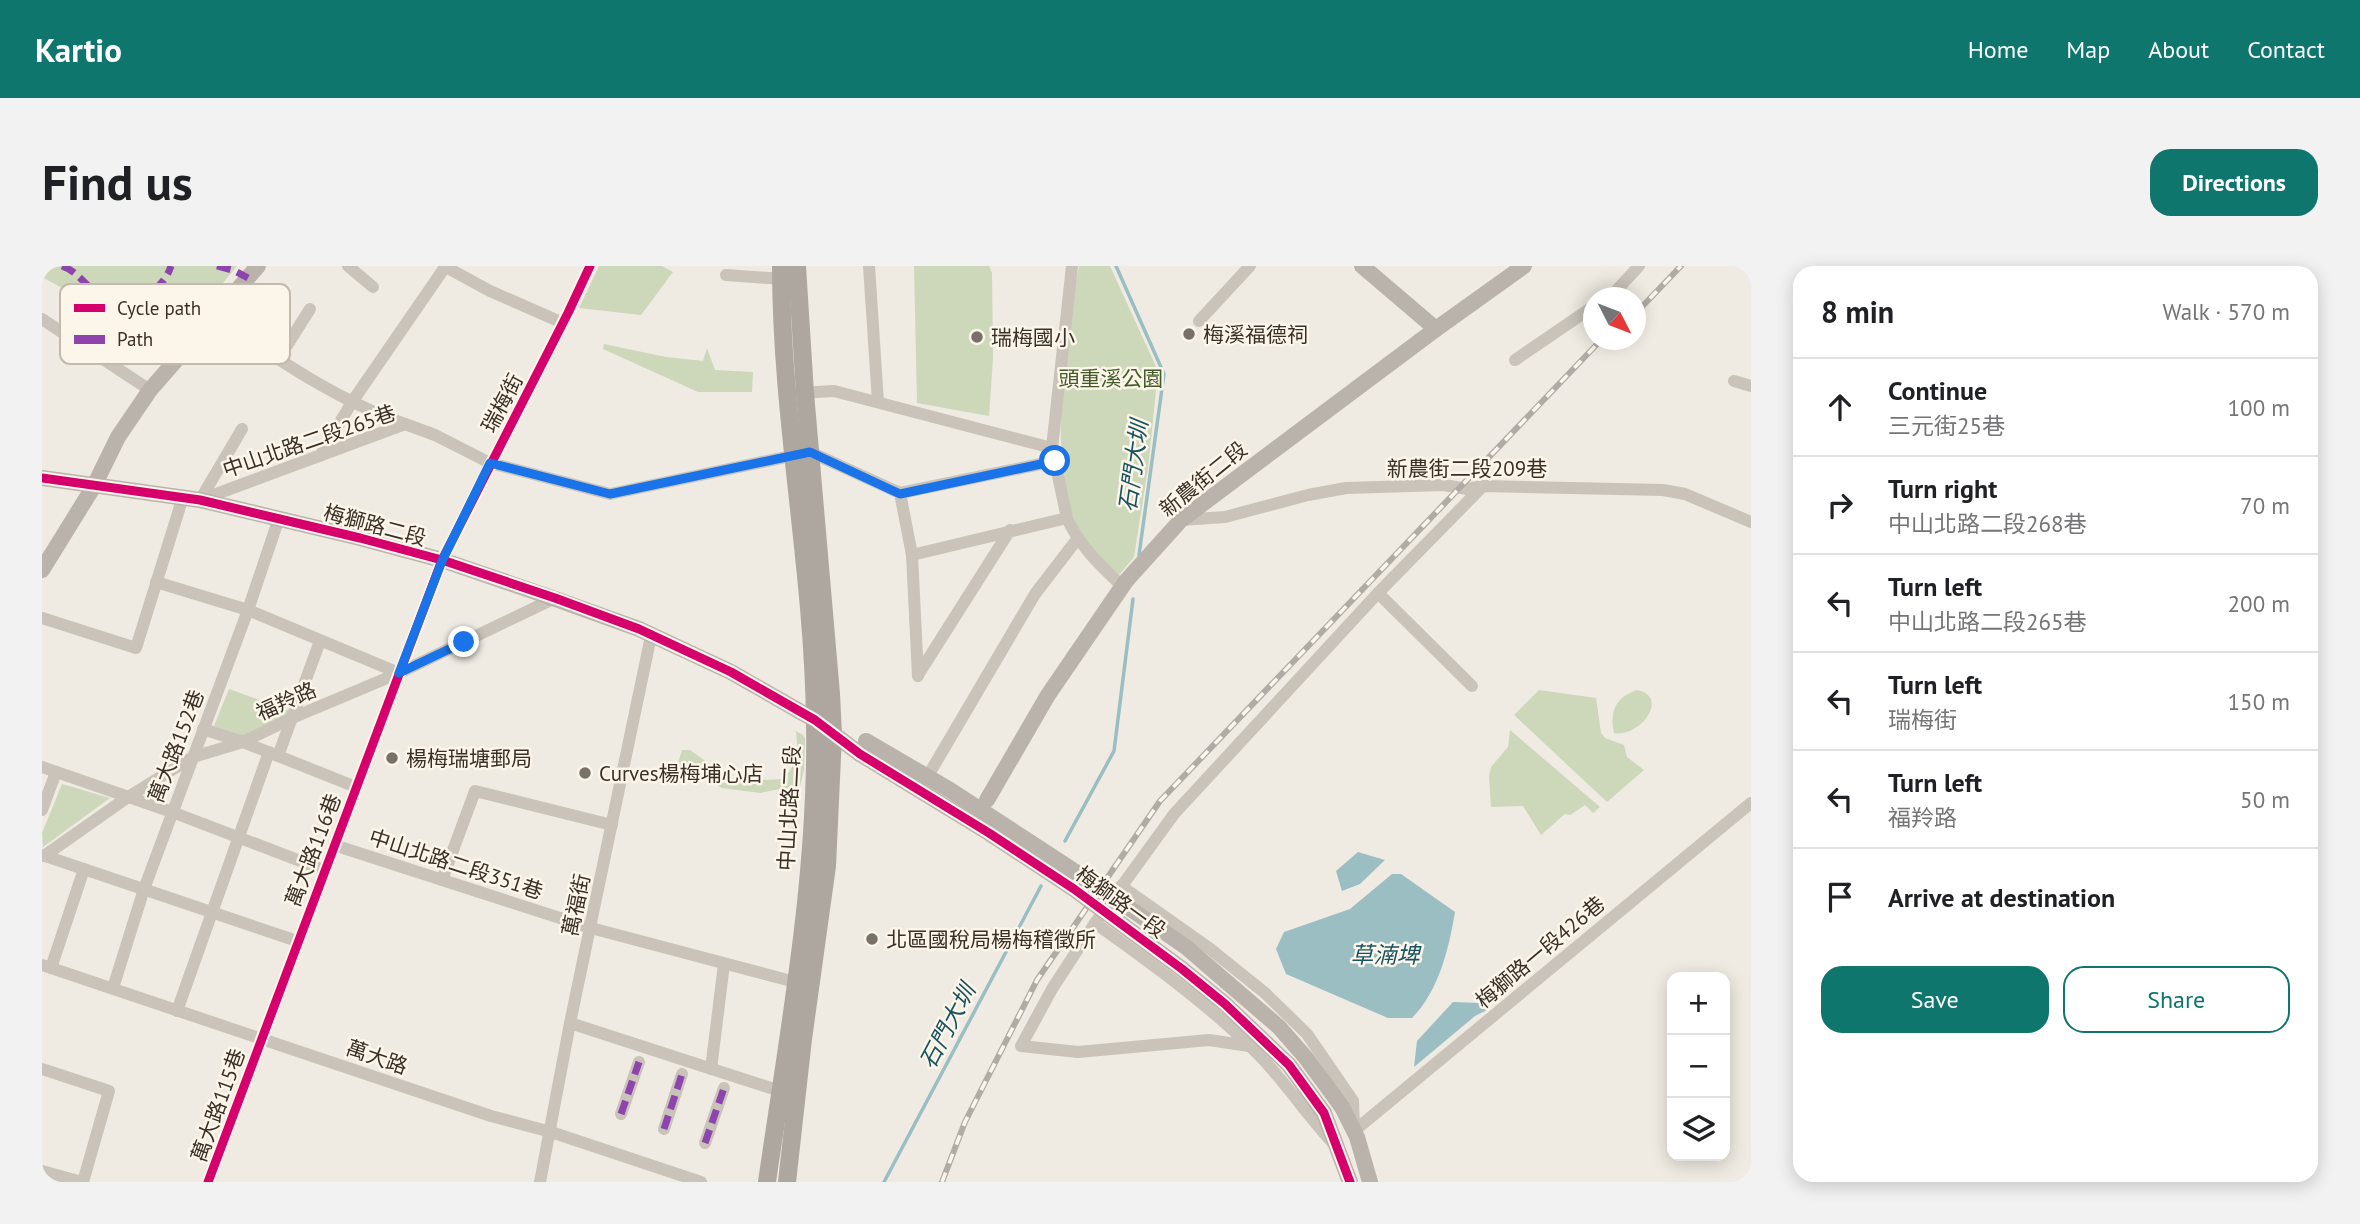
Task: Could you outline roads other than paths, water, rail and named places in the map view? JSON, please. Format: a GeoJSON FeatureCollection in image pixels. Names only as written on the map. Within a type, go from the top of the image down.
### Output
{"type":"FeatureCollection","features":[{"type":"Feature","properties":{"kind":"main road","name":"中山北路二段"},"geometry":{"type":"LineString","coordinates":[[796,393],[797,266]]}},
{"type":"Feature","properties":{"kind":"main road","name":"中山北路二段"},"geometry":{"type":"LineString","coordinates":[[767,1182],[780,1091],[827,866],[833,735],[831,694],[782,272]]}},
{"type":"Feature","properties":{"kind":"main road","name":"中山北路二段"},"geometry":{"type":"LineString","coordinates":[[787,1182],[803,981],[815,720],[802,453]]}},
{"type":"Feature","properties":{"kind":"street"},"geometry":{"type":"LineString","coordinates":[[242,284],[258,266]]}},
{"type":"Feature","properties":{"kind":"street"},"geometry":{"type":"LineString","coordinates":[[348,266],[373,287]]}},
{"type":"Feature","properties":{"kind":"street"},"geometry":{"type":"LineString","coordinates":[[320,456],[352,402],[444,266],[490,291],[563,323]]}},
{"type":"Feature","properties":{"kind":"street","name":"瑞梅街"},"geometry":{"type":"LineString","coordinates":[[399,673],[442,561],[590,266]]}},
{"type":"Feature","properties":{"kind":"street"},"geometry":{"type":"LineString","coordinates":[[869,266],[878,402]]}},
{"type":"Feature","properties":{"kind":"street"},"geometry":{"type":"LineString","coordinates":[[1072,266],[1054,454],[1067,518],[1089,554],[1123,587]]}},
{"type":"Feature","properties":{"kind":"street"},"geometry":{"type":"LineString","coordinates":[[1199,321],[1250,266]]}},
{"type":"Feature","properties":{"kind":"street","name":"新農街二段"},"geometry":{"type":"LineString","coordinates":[[987,800],[1048,695],[1123,587],[1181,520],[1524,266]]}},
{"type":"Feature","properties":{"kind":"street"},"geometry":{"type":"LineString","coordinates":[[1620,287],[1639,266]]}},
{"type":"Feature","properties":{"kind":"street"},"geometry":{"type":"LineString","coordinates":[[1373,269],[1436,329]]}},
{"type":"Feature","properties":{"kind":"street"},"geometry":{"type":"LineString","coordinates":[[726,275],[782,272]]}},
{"type":"Feature","properties":{"kind":"street"},"geometry":{"type":"LineString","coordinates":[[290,341],[310,309]]}},
{"type":"Feature","properties":{"kind":"street"},"geometry":{"type":"LineString","coordinates":[[1515,360],[1583,314]]}},
{"type":"Feature","properties":{"kind":"street"},"geometry":{"type":"LineString","coordinates":[[42,319],[60,331]]}},
{"type":"Feature","properties":{"kind":"street"},"geometry":{"type":"LineString","coordinates":[[110,364],[150,390]]}},
{"type":"Feature","properties":{"kind":"street"},"geometry":{"type":"LineString","coordinates":[[42,570],[94,486],[118,437],[150,390],[172,364]]}},
{"type":"Feature","properties":{"kind":"street"},"geometry":{"type":"LineString","coordinates":[[289,364],[352,402],[405,424]]}},
{"type":"Feature","properties":{"kind":"street"},"geometry":{"type":"LineString","coordinates":[[1734,381],[1751,386]]}},
{"type":"Feature","properties":{"kind":"street"},"geometry":{"type":"LineString","coordinates":[[796,393],[834,391],[1054,454]]}},
{"type":"Feature","properties":{"kind":"street","name":"中山北路二段265巷"},"geometry":{"type":"LineString","coordinates":[[200,500],[405,424],[435,435],[490,463],[610,494],[802,453]]}},
{"type":"Feature","properties":{"kind":"street"},"geometry":{"type":"LineString","coordinates":[[200,500],[242,429]]}},
{"type":"Feature","properties":{"kind":"street"},"geometry":{"type":"LineString","coordinates":[[802,453],[900,494],[1054,454]]}},
{"type":"Feature","properties":{"kind":"street","name":"梅獅路二段"},"geometry":{"type":"LineString","coordinates":[[42,478],[200,500],[442,561],[555,598],[652,636],[731,672],[815,720],[833,735]]}},
{"type":"Feature","properties":{"kind":"street","name":"新農街二段209巷"},"geometry":{"type":"LineString","coordinates":[[1181,520],[1225,517],[1346,488],[1444,485],[1467,489],[1483,486],[1662,489],[1685,494],[1751,522]]}},
{"type":"Feature","properties":{"kind":"street"},"geometry":{"type":"LineString","coordinates":[[1253,1050],[1209,1040],[1078,1052],[1021,1046],[1052,989],[1095,923],[1174,814],[1378,593],[1483,486]]}},
{"type":"Feature","properties":{"kind":"street"},"geometry":{"type":"LineString","coordinates":[[900,494],[912,555],[918,676],[1010,530]]}},
{"type":"Feature","properties":{"kind":"street"},"geometry":{"type":"LineString","coordinates":[[42,618],[135,648],[183,497]]}},
{"type":"Feature","properties":{"kind":"street","name":"萬大路152巷"},"geometry":{"type":"LineString","coordinates":[[113,988],[144,889],[248,610],[279,518]]}},
{"type":"Feature","properties":{"kind":"street"},"geometry":{"type":"LineString","coordinates":[[912,555],[1067,518]]}},
{"type":"Feature","properties":{"kind":"street"},"geometry":{"type":"LineString","coordinates":[[932,769],[1035,594],[1078,538]]}},
{"type":"Feature","properties":{"kind":"street"},"geometry":{"type":"LineString","coordinates":[[156,582],[248,610],[399,673]]}},
{"type":"Feature","properties":{"kind":"street"},"geometry":{"type":"LineString","coordinates":[[1378,593],[1472,685]]}},
{"type":"Feature","properties":{"kind":"street","name":"福羚路"},"geometry":{"type":"LineString","coordinates":[[43,856],[128,797],[193,757],[243,742],[292,718],[399,673],[555,598]]}},
{"type":"Feature","properties":{"kind":"street","name":"萬福街"},"geometry":{"type":"LineString","coordinates":[[540,1182],[570,1023],[652,636]]}},
{"type":"Feature","properties":{"kind":"street"},"geometry":{"type":"LineString","coordinates":[[177,1011],[239,837],[292,718],[320,641]]}},
{"type":"Feature","properties":{"kind":"street","name":"萬大路116巷"},"geometry":{"type":"LineString","coordinates":[[261,1040],[399,673]]}},
{"type":"Feature","properties":{"kind":"street"},"geometry":{"type":"LineString","coordinates":[[203,729],[356,787]]}},
{"type":"Feature","properties":{"kind":"street","name":"梅獅路一段"},"geometry":{"type":"LineString","coordinates":[[833,735],[973,805],[1186,947],[1279,1027],[1306,1058],[1342,1107],[1354,1131],[1370,1182]]}},
{"type":"Feature","properties":{"kind":"street","name":"梅獅路一段"},"geometry":{"type":"LineString","coordinates":[[863,748],[1074,888],[1225,1004],[1289,1065],[1324,1113],[1350,1182]]}},
{"type":"Feature","properties":{"kind":"street"},"geometry":{"type":"LineString","coordinates":[[42,767],[172,812],[324,870]]}},
{"type":"Feature","properties":{"kind":"street"},"geometry":{"type":"LineString","coordinates":[[42,810],[56,772]]}},
{"type":"Feature","properties":{"kind":"street"},"geometry":{"type":"LineString","coordinates":[[442,880],[475,791],[612,825]]}},
{"type":"Feature","properties":{"kind":"street","name":"梅獅路一段426巷"},"geometry":{"type":"LineString","coordinates":[[1354,1131],[1751,803]]}},
{"type":"Feature","properties":{"kind":"street","name":"中山北路二段351巷"},"geometry":{"type":"LineString","coordinates":[[334,845],[591,928],[724,964],[803,981]]}},
{"type":"Feature","properties":{"kind":"street"},"geometry":{"type":"LineString","coordinates":[[43,856],[297,941]]}},
{"type":"Feature","properties":{"kind":"street"},"geometry":{"type":"LineString","coordinates":[[47,967],[84,869]]}},
{"type":"Feature","properties":{"kind":"street","name":"梅獅路一段"},"geometry":{"type":"LineString","coordinates":[[1121,886],[1209,948],[1265,993],[1307,1034],[1353,1101],[1354,1131]]}},
{"type":"Feature","properties":{"kind":"street","name":"梅獅路一段"},"geometry":{"type":"LineString","coordinates":[[1095,923],[1172,980],[1253,1050],[1339,1149]]}},
{"type":"Feature","properties":{"kind":"street"},"geometry":{"type":"LineString","coordinates":[[711,1069],[724,964]]}},
{"type":"Feature","properties":{"kind":"street","name":"萬大路"},"geometry":{"type":"LineString","coordinates":[[47,967],[491,1116],[551,1132],[701,1182]]}},
{"type":"Feature","properties":{"kind":"street"},"geometry":{"type":"LineString","coordinates":[[570,1023],[780,1091]]}},
{"type":"Feature","properties":{"kind":"street","name":"萬大路115巷"},"geometry":{"type":"LineString","coordinates":[[208,1182],[261,1040]]}},
{"type":"Feature","properties":{"kind":"street"},"geometry":{"type":"LineString","coordinates":[[621,1114],[639,1062]]}},
{"type":"Feature","properties":{"kind":"street"},"geometry":{"type":"LineString","coordinates":[[42,1069],[109,1091],[83,1182],[42,1171]]}},
{"type":"Feature","properties":{"kind":"street"},"geometry":{"type":"LineString","coordinates":[[664,1129],[682,1074]]}},
{"type":"Feature","properties":{"kind":"street"},"geometry":{"type":"LineString","coordinates":[[705,1143],[724,1088]]}},
{"type":"Feature","properties":{"kind":"water"},"geometry":{"type":"Polygon","coordinates":[[[1358,852],[1385,860],[1360,884],[1342,891],[1336,871],[1358,852]]]}},
{"type":"Feature","properties":{"kind":"water","name":"草湳埤"},"geometry":{"type":"Polygon","coordinates":[[[1392,874],[1401,874],[1455,912],[1450,940],[1436,982],[1412,1018],[1388,1018],[1286,974],[1276,949],[1284,932],[1350,909],[1392,874]]]}},
{"type":"Feature","properties":{"kind":"water"},"geometry":{"type":"Polygon","coordinates":[[[1453,1002],[1479,1003],[1491,1008],[1475,1016],[1414,1067],[1417,1041],[1453,1002]]]}},
{"type":"Feature","properties":{"kind":"waterway","name":"石門大圳"},"geometry":{"type":"LineString","coordinates":[[1116,266],[1164,374],[1139,555]]}},
{"type":"Feature","properties":{"kind":"waterway","name":"石門大圳"},"geometry":{"type":"LineString","coordinates":[[1065,841],[1114,751],[1133,599]]}},
{"type":"Feature","properties":{"kind":"waterway","name":"石門大圳"},"geometry":{"type":"LineString","coordinates":[[884,1182],[1041,886]]}},
{"type":"Feature","properties":{"kind":"railway"},"geometry":{"type":"LineString","coordinates":[[1646,303],[1681,266]]}},
{"type":"Feature","properties":{"kind":"railway"},"geometry":{"type":"LineString","coordinates":[[942,1182],[965,1122],[1037,980],[1160,801],[1591,350]]}},
{"type":"Feature","properties":{"kind":"place","name":"梅溪福德祠"},"geometry":{"type":"Point","coordinates":[1189,334]}},
{"type":"Feature","properties":{"kind":"place","name":"瑞梅國小"},"geometry":{"type":"Point","coordinates":[977,337]}},
{"type":"Feature","properties":{"kind":"place","name":"楊梅瑞塘郵局"},"geometry":{"type":"Point","coordinates":[392,758]}},
{"type":"Feature","properties":{"kind":"place","name":"Curves楊梅埔心店"},"geometry":{"type":"Point","coordinates":[585,773]}},
{"type":"Feature","properties":{"kind":"place","name":"北區國稅局楊梅稽徵所"},"geometry":{"type":"Point","coordinates":[872,939]}},
{"type":"Feature","properties":{"kind":"park label","name":"頭重溪公園"},"geometry":{"type":"Point","coordinates":[1111,378]}}]}
